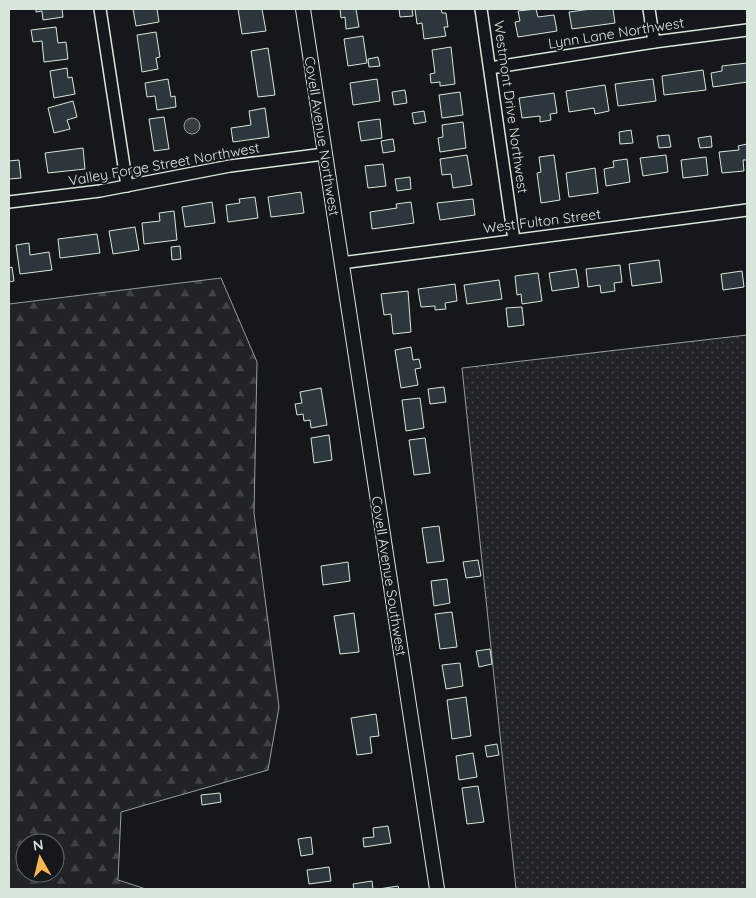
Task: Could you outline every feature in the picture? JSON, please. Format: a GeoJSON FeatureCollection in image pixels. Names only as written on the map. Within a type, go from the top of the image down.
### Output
{"type":"FeatureCollection","features":[{"type":"Feature","properties":{"kind":"street"},"geometry":{"type":"LineString","coordinates":[[100,9],[127,186]]}},
{"type":"Feature","properties":{"kind":"street","name":"Covell Avenue Northwest"},"geometry":{"type":"LineString","coordinates":[[303,9],[341,263]]}},
{"type":"Feature","properties":{"kind":"street","name":"Westmont Drive Northwest"},"geometry":{"type":"LineString","coordinates":[[481,9],[514,240]]}},
{"type":"Feature","properties":{"kind":"street"},"geometry":{"type":"LineString","coordinates":[[649,9],[654,42]]}},
{"type":"Feature","properties":{"kind":"street","name":"Lynn Lane Northwest"},"geometry":{"type":"LineString","coordinates":[[490,68],[654,42],[747,30]]}},
{"type":"Feature","properties":{"kind":"street","name":"Valley Forge Street Northwest"},"geometry":{"type":"LineString","coordinates":[[9,202],[127,186],[230,166],[324,154]]}},
{"type":"Feature","properties":{"kind":"street","name":"West Fulton Street"},"geometry":{"type":"LineString","coordinates":[[341,263],[747,210]]}},
{"type":"Feature","properties":{"kind":"street","name":"Covell Avenue Southwest"},"geometry":{"type":"LineString","coordinates":[[341,263],[438,889]]}},
{"type":"Feature","properties":{"kind":"green space"},"geometry":{"type":"Polygon","coordinates":[[[221,278],[257,362],[254,513],[279,707],[268,770],[121,812],[118,880],[146,889],[9,889],[9,304],[221,278]]]}},
{"type":"Feature","properties":{"kind":"green space"},"geometry":{"type":"Polygon","coordinates":[[[747,335],[747,889],[516,889],[462,368],[747,335]]]}},
{"type":"Feature","properties":{"kind":"water"},"geometry":{"type":"Polygon","coordinates":[[[192,118],[200,126],[192,134],[184,126],[192,118]]]}},
{"type":"Feature","properties":{"kind":"building"},"geometry":{"type":"Polygon","coordinates":[[[36,9],[62,9],[63,17],[43,20],[42,11],[36,12],[36,9]]]}},
{"type":"Feature","properties":{"kind":"building"},"geometry":{"type":"Polygon","coordinates":[[[133,9],[157,9],[159,22],[136,26],[133,9]]]}},
{"type":"Feature","properties":{"kind":"building"},"geometry":{"type":"Polygon","coordinates":[[[238,9],[262,9],[266,31],[242,34],[238,9]]]}},
{"type":"Feature","properties":{"kind":"building"},"geometry":{"type":"Polygon","coordinates":[[[340,9],[356,9],[359,27],[346,29],[345,17],[341,18],[340,9]]]}},
{"type":"Feature","properties":{"kind":"building"},"geometry":{"type":"Polygon","coordinates":[[[399,9],[412,9],[413,16],[400,17],[399,9]]]}},
{"type":"Feature","properties":{"kind":"building"},"geometry":{"type":"Polygon","coordinates":[[[415,9],[441,9],[442,13],[446,13],[448,27],[444,27],[446,36],[424,39],[422,23],[417,24],[415,9]]]}},
{"type":"Feature","properties":{"kind":"building"},"geometry":{"type":"Polygon","coordinates":[[[536,9],[538,17],[554,15],[557,31],[518,37],[515,22],[520,21],[518,11],[536,9]]]}},
{"type":"Feature","properties":{"kind":"building"},"geometry":{"type":"Polygon","coordinates":[[[613,9],[615,23],[572,29],[569,12],[613,9]]]}},
{"type":"Feature","properties":{"kind":"building"},"geometry":{"type":"Polygon","coordinates":[[[56,27],[58,43],[66,42],[68,59],[44,62],[42,41],[33,42],[31,30],[56,27]]]}},
{"type":"Feature","properties":{"kind":"building"},"geometry":{"type":"Polygon","coordinates":[[[156,32],[160,57],[156,58],[158,69],[142,72],[137,35],[156,32]]]}},
{"type":"Feature","properties":{"kind":"building"},"geometry":{"type":"Polygon","coordinates":[[[363,36],[367,63],[348,66],[344,39],[363,36]]]}},
{"type":"Feature","properties":{"kind":"building"},"geometry":{"type":"Polygon","coordinates":[[[451,47],[455,84],[440,86],[440,82],[431,83],[430,74],[435,73],[432,50],[451,47]]]}},
{"type":"Feature","properties":{"kind":"building"},"geometry":{"type":"Polygon","coordinates":[[[268,48],[275,95],[258,97],[251,51],[268,48]]]}},
{"type":"Feature","properties":{"kind":"building"},"geometry":{"type":"Polygon","coordinates":[[[378,57],[380,66],[369,67],[368,59],[378,57]]]}},
{"type":"Feature","properties":{"kind":"building"},"geometry":{"type":"Polygon","coordinates":[[[747,63],[747,82],[713,87],[711,73],[722,71],[722,66],[747,63]]]}},
{"type":"Feature","properties":{"kind":"building"},"geometry":{"type":"Polygon","coordinates":[[[67,68],[68,78],[72,77],[75,94],[54,98],[50,71],[67,68]]]}},
{"type":"Feature","properties":{"kind":"building"},"geometry":{"type":"Polygon","coordinates":[[[703,70],[706,90],[664,95],[662,76],[703,70]]]}},
{"type":"Feature","properties":{"kind":"building"},"geometry":{"type":"Polygon","coordinates":[[[168,79],[171,97],[175,96],[176,107],[157,110],[155,96],[147,97],[145,83],[168,79]]]}},
{"type":"Feature","properties":{"kind":"building"},"geometry":{"type":"Polygon","coordinates":[[[377,79],[380,101],[353,105],[350,83],[377,79]]]}},
{"type":"Feature","properties":{"kind":"building"},"geometry":{"type":"Polygon","coordinates":[[[653,79],[656,101],[618,106],[615,84],[653,79]]]}},
{"type":"Feature","properties":{"kind":"building"},"geometry":{"type":"Polygon","coordinates":[[[605,85],[609,111],[595,114],[594,108],[569,112],[566,91],[605,85]]]}},
{"type":"Feature","properties":{"kind":"building"},"geometry":{"type":"Polygon","coordinates":[[[405,90],[407,103],[394,105],[392,92],[405,90]]]}},
{"type":"Feature","properties":{"kind":"building"},"geometry":{"type":"Polygon","coordinates":[[[460,92],[463,115],[442,118],[439,95],[460,92]]]}},
{"type":"Feature","properties":{"kind":"building"},"geometry":{"type":"Polygon","coordinates":[[[554,93],[557,113],[550,114],[551,120],[540,122],[540,116],[522,118],[519,98],[554,93]]]}},
{"type":"Feature","properties":{"kind":"building"},"geometry":{"type":"Polygon","coordinates":[[[73,101],[77,117],[67,120],[70,129],[54,133],[48,108],[73,101]]]}},
{"type":"Feature","properties":{"kind":"building"},"geometry":{"type":"Polygon","coordinates":[[[265,108],[269,137],[233,142],[231,128],[251,125],[249,111],[265,108]]]}},
{"type":"Feature","properties":{"kind":"building"},"geometry":{"type":"Polygon","coordinates":[[[424,111],[426,122],[414,124],[412,113],[424,111]]]}},
{"type":"Feature","properties":{"kind":"building"},"geometry":{"type":"Polygon","coordinates":[[[164,117],[169,149],[154,151],[149,119],[164,117]]]}},
{"type":"Feature","properties":{"kind":"building"},"geometry":{"type":"Polygon","coordinates":[[[380,119],[382,138],[361,141],[358,122],[380,119]]]}},
{"type":"Feature","properties":{"kind":"building"},"geometry":{"type":"Polygon","coordinates":[[[463,122],[466,148],[440,152],[438,138],[443,137],[442,125],[463,122]]]}},
{"type":"Feature","properties":{"kind":"building"},"geometry":{"type":"Polygon","coordinates":[[[631,130],[633,143],[620,144],[619,132],[631,130]]]}},
{"type":"Feature","properties":{"kind":"building"},"geometry":{"type":"Polygon","coordinates":[[[669,135],[671,147],[659,148],[657,136],[669,135]]]}},
{"type":"Feature","properties":{"kind":"building"},"geometry":{"type":"Polygon","coordinates":[[[711,136],[712,147],[700,148],[698,138],[711,136]]]}},
{"type":"Feature","properties":{"kind":"building"},"geometry":{"type":"Polygon","coordinates":[[[393,139],[395,151],[383,153],[381,141],[393,139]]]}},
{"type":"Feature","properties":{"kind":"building"},"geometry":{"type":"Polygon","coordinates":[[[747,144],[747,160],[743,160],[744,171],[722,173],[719,152],[739,150],[738,146],[747,144]]]}},
{"type":"Feature","properties":{"kind":"building"},"geometry":{"type":"Polygon","coordinates":[[[83,148],[85,169],[48,173],[45,153],[83,148]]]}},
{"type":"Feature","properties":{"kind":"building"},"geometry":{"type":"Polygon","coordinates":[[[467,155],[472,185],[453,188],[451,174],[442,175],[440,159],[467,155]]]}},
{"type":"Feature","properties":{"kind":"building"},"geometry":{"type":"Polygon","coordinates":[[[554,155],[560,200],[541,203],[537,173],[541,172],[539,157],[554,155]]]}},
{"type":"Feature","properties":{"kind":"building"},"geometry":{"type":"Polygon","coordinates":[[[666,155],[668,172],[643,176],[640,158],[666,155]]]}},
{"type":"Feature","properties":{"kind":"building"},"geometry":{"type":"Polygon","coordinates":[[[706,157],[708,175],[683,178],[681,160],[706,157]]]}},
{"type":"Feature","properties":{"kind":"building"},"geometry":{"type":"Polygon","coordinates":[[[627,159],[630,182],[606,186],[604,169],[614,167],[613,161],[627,159]]]}},
{"type":"Feature","properties":{"kind":"building"},"geometry":{"type":"Polygon","coordinates":[[[19,160],[21,178],[9,179],[9,161],[19,160]]]}},
{"type":"Feature","properties":{"kind":"building"},"geometry":{"type":"Polygon","coordinates":[[[383,164],[386,186],[368,188],[365,166],[383,164]]]}},
{"type":"Feature","properties":{"kind":"building"},"geometry":{"type":"Polygon","coordinates":[[[595,168],[598,193],[569,197],[566,173],[595,168]]]}},
{"type":"Feature","properties":{"kind":"building"},"geometry":{"type":"Polygon","coordinates":[[[410,177],[411,189],[397,191],[395,179],[410,177]]]}},
{"type":"Feature","properties":{"kind":"building"},"geometry":{"type":"Polygon","coordinates":[[[301,192],[304,213],[271,217],[268,197],[301,192]]]}},
{"type":"Feature","properties":{"kind":"building"},"geometry":{"type":"Polygon","coordinates":[[[255,197],[258,218],[228,222],[226,205],[240,203],[239,199],[255,197]]]}},
{"type":"Feature","properties":{"kind":"building"},"geometry":{"type":"Polygon","coordinates":[[[473,199],[475,215],[440,220],[437,203],[473,199]]]}},
{"type":"Feature","properties":{"kind":"building"},"geometry":{"type":"Polygon","coordinates":[[[212,202],[215,223],[185,227],[182,207],[212,202]]]}},
{"type":"Feature","properties":{"kind":"building"},"geometry":{"type":"Polygon","coordinates":[[[411,202],[414,223],[372,229],[370,212],[397,208],[396,204],[411,202]]]}},
{"type":"Feature","properties":{"kind":"building"},"geometry":{"type":"Polygon","coordinates":[[[174,211],[177,240],[144,244],[142,223],[160,221],[159,213],[174,211]]]}},
{"type":"Feature","properties":{"kind":"building"},"geometry":{"type":"Polygon","coordinates":[[[135,227],[139,250],[113,254],[109,231],[135,227]]]}},
{"type":"Feature","properties":{"kind":"building"},"geometry":{"type":"Polygon","coordinates":[[[97,234],[100,253],[60,258],[58,239],[97,234]]]}},
{"type":"Feature","properties":{"kind":"building"},"geometry":{"type":"Polygon","coordinates":[[[29,243],[30,255],[49,252],[52,270],[20,274],[16,245],[29,243]]]}},
{"type":"Feature","properties":{"kind":"building"},"geometry":{"type":"Polygon","coordinates":[[[180,246],[181,259],[172,260],[171,247],[180,246]]]}},
{"type":"Feature","properties":{"kind":"building"},"geometry":{"type":"Polygon","coordinates":[[[659,260],[662,282],[632,286],[629,264],[659,260]]]}},
{"type":"Feature","properties":{"kind":"building"},"geometry":{"type":"Polygon","coordinates":[[[620,265],[622,282],[614,283],[615,291],[601,293],[600,285],[588,287],[586,269],[620,265]]]}},
{"type":"Feature","properties":{"kind":"building"},"geometry":{"type":"Polygon","coordinates":[[[12,267],[14,281],[9,282],[9,268],[12,267]]]}},
{"type":"Feature","properties":{"kind":"building"},"geometry":{"type":"Polygon","coordinates":[[[576,269],[579,287],[552,291],[549,273],[576,269]]]}},
{"type":"Feature","properties":{"kind":"building"},"geometry":{"type":"Polygon","coordinates":[[[742,271],[744,287],[723,290],[721,274],[742,271]]]}},
{"type":"Feature","properties":{"kind":"building"},"geometry":{"type":"Polygon","coordinates":[[[538,273],[542,301],[522,304],[521,294],[517,295],[515,276],[538,273]]]}},
{"type":"Feature","properties":{"kind":"building"},"geometry":{"type":"Polygon","coordinates":[[[499,280],[502,299],[467,304],[464,285],[499,280]]]}},
{"type":"Feature","properties":{"kind":"building"},"geometry":{"type":"Polygon","coordinates":[[[455,284],[457,301],[445,303],[446,309],[435,310],[435,306],[421,307],[418,289],[455,284]]]}},
{"type":"Feature","properties":{"kind":"building"},"geometry":{"type":"Polygon","coordinates":[[[408,291],[411,332],[393,334],[391,314],[384,315],[381,294],[408,291]]]}},
{"type":"Feature","properties":{"kind":"building"},"geometry":{"type":"Polygon","coordinates":[[[522,307],[524,325],[508,327],[506,308],[522,307]]]}},
{"type":"Feature","properties":{"kind":"building"},"geometry":{"type":"Polygon","coordinates":[[[411,347],[413,360],[419,359],[421,368],[415,369],[418,385],[401,388],[395,350],[411,347]]]}},
{"type":"Feature","properties":{"kind":"building"},"geometry":{"type":"Polygon","coordinates":[[[444,387],[446,402],[430,404],[428,389],[444,387]]]}},
{"type":"Feature","properties":{"kind":"building"},"geometry":{"type":"Polygon","coordinates":[[[321,388],[327,425],[311,428],[310,420],[304,421],[303,414],[297,415],[295,404],[302,403],[300,392],[321,388]]]}},
{"type":"Feature","properties":{"kind":"building"},"geometry":{"type":"Polygon","coordinates":[[[420,398],[424,428],[406,431],[402,400],[420,398]]]}},
{"type":"Feature","properties":{"kind":"building"},"geometry":{"type":"Polygon","coordinates":[[[329,435],[332,460],[314,463],[311,438],[329,435]]]}},
{"type":"Feature","properties":{"kind":"building"},"geometry":{"type":"Polygon","coordinates":[[[425,438],[430,473],[414,475],[409,440],[425,438]]]}},
{"type":"Feature","properties":{"kind":"building"},"geometry":{"type":"Polygon","coordinates":[[[439,526],[444,561],[427,563],[422,528],[439,526]]]}},
{"type":"Feature","properties":{"kind":"building"},"geometry":{"type":"Polygon","coordinates":[[[478,560],[481,576],[466,578],[463,562],[478,560]]]}},
{"type":"Feature","properties":{"kind":"building"},"geometry":{"type":"Polygon","coordinates":[[[348,562],[350,581],[323,585],[321,566],[348,562]]]}},
{"type":"Feature","properties":{"kind":"building"},"geometry":{"type":"Polygon","coordinates":[[[447,579],[450,603],[434,606],[431,581],[447,579]]]}},
{"type":"Feature","properties":{"kind":"building"},"geometry":{"type":"Polygon","coordinates":[[[452,612],[457,647],[440,649],[435,614],[452,612]]]}},
{"type":"Feature","properties":{"kind":"building"},"geometry":{"type":"Polygon","coordinates":[[[354,613],[359,652],[340,654],[334,616],[354,613]]]}},
{"type":"Feature","properties":{"kind":"building"},"geometry":{"type":"Polygon","coordinates":[[[490,649],[492,664],[479,667],[476,651],[490,649]]]}},
{"type":"Feature","properties":{"kind":"building"},"geometry":{"type":"Polygon","coordinates":[[[460,663],[463,686],[446,689],[442,665],[460,663]]]}},
{"type":"Feature","properties":{"kind":"building"},"geometry":{"type":"Polygon","coordinates":[[[466,697],[471,736],[452,739],[447,700],[466,697]]]}},
{"type":"Feature","properties":{"kind":"building"},"geometry":{"type":"Polygon","coordinates":[[[376,714],[379,736],[370,737],[372,753],[357,755],[351,718],[376,714]]]}},
{"type":"Feature","properties":{"kind":"building"},"geometry":{"type":"Polygon","coordinates":[[[497,744],[499,755],[487,757],[485,746],[497,744]]]}},
{"type":"Feature","properties":{"kind":"building"},"geometry":{"type":"Polygon","coordinates":[[[473,753],[477,777],[459,780],[456,756],[473,753]]]}},
{"type":"Feature","properties":{"kind":"building"},"geometry":{"type":"Polygon","coordinates":[[[478,786],[484,822],[467,824],[462,788],[478,786]]]}},
{"type":"Feature","properties":{"kind":"building"},"geometry":{"type":"Polygon","coordinates":[[[220,793],[221,802],[202,805],[201,795],[220,793]]]}},
{"type":"Feature","properties":{"kind":"building"},"geometry":{"type":"Polygon","coordinates":[[[388,826],[391,843],[364,847],[363,838],[374,837],[373,828],[388,826]]]}},
{"type":"Feature","properties":{"kind":"building"},"geometry":{"type":"Polygon","coordinates":[[[311,837],[313,854],[301,856],[298,839],[311,837]]]}},
{"type":"Feature","properties":{"kind":"building"},"geometry":{"type":"Polygon","coordinates":[[[329,867],[331,881],[309,884],[307,870],[329,867]]]}},
{"type":"Feature","properties":{"kind":"building"},"geometry":{"type":"Polygon","coordinates":[[[372,881],[373,889],[354,889],[353,884],[372,881]]]}},
{"type":"Feature","properties":{"kind":"building"},"geometry":{"type":"Polygon","coordinates":[[[398,886],[399,889],[379,889],[398,886]]]}}]}
